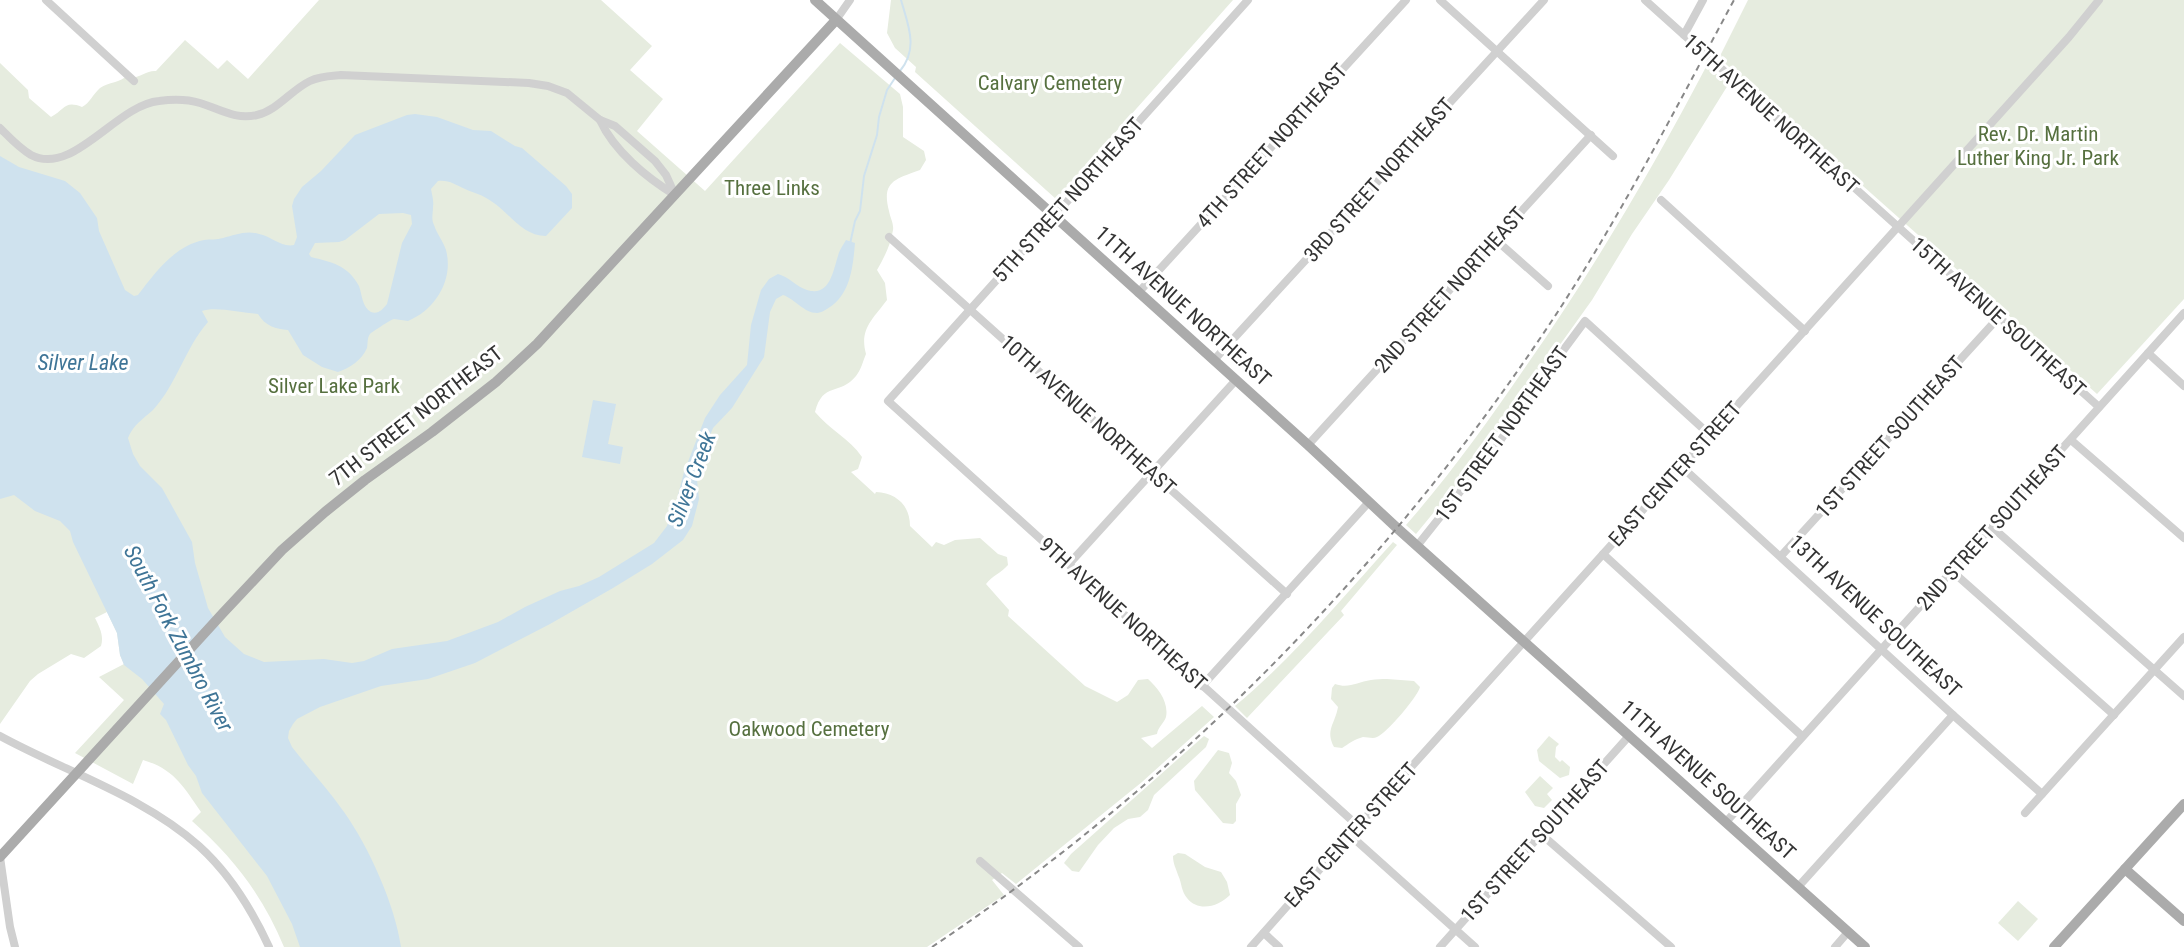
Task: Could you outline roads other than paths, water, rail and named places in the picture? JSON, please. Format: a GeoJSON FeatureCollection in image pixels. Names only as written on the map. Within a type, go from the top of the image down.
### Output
{"type":"FeatureCollection","features":[{"type":"Feature","properties":{"kind":"main road","name":"11TH AVENUE NORTHEAST"},"geometry":{"type":"LineString","coordinates":[[815,0],[1524,642]]}},
{"type":"Feature","properties":{"kind":"main road","name":"7TH STREET NORTHEAST"},"geometry":{"type":"LineString","coordinates":[[0,857],[276,556],[315,520],[365,480],[450,418],[517,364],[556,325],[836,20]]}},
{"type":"Feature","properties":{"kind":"main road","name":"11TH AVENUE SOUTHEAST"},"geometry":{"type":"LineString","coordinates":[[1524,642],[1865,947]]}},
{"type":"Feature","properties":{"kind":"main road"},"geometry":{"type":"LineString","coordinates":[[2054,947],[2184,804]]}},
{"type":"Feature","properties":{"kind":"main road"},"geometry":{"type":"LineString","coordinates":[[2125,869],[2184,921]]}},
{"type":"Feature","properties":{"kind":"street"},"geometry":{"type":"LineString","coordinates":[[46,0],[134,81]]}},
{"type":"Feature","properties":{"kind":"street","name":"7TH STREET NORTHEAST"},"geometry":{"type":"LineString","coordinates":[[836,20],[850,0]]}},
{"type":"Feature","properties":{"kind":"street","name":"5TH STREET NORTHEAST"},"geometry":{"type":"LineString","coordinates":[[888,401],[1248,0]]}},
{"type":"Feature","properties":{"kind":"street","name":"4TH STREET NORTHEAST"},"geometry":{"type":"LineString","coordinates":[[1138,293],[1406,0]]}},
{"type":"Feature","properties":{"kind":"street"},"geometry":{"type":"LineString","coordinates":[[1440,0],[1613,156]]}},
{"type":"Feature","properties":{"kind":"street","name":"3RD STREET NORTHEAST"},"geometry":{"type":"LineString","coordinates":[[1215,360],[1544,0]]}},
{"type":"Feature","properties":{"kind":"street","name":"15TH AVENUE NORTHEAST"},"geometry":{"type":"LineString","coordinates":[[1645,0],[1897,228]]}},
{"type":"Feature","properties":{"kind":"street"},"geometry":{"type":"LineString","coordinates":[[1684,35],[1702,0]]}},
{"type":"Feature","properties":{"kind":"street","name":"EAST CENTER STREET"},"geometry":{"type":"LineString","coordinates":[[1251,947],[2069,38],[2099,0]]}},
{"type":"Feature","properties":{"kind":"street"},"geometry":{"type":"LineString","coordinates":[[0,128],[15,144],[32,155],[53,160],[70,154],[123,115],[146,103],[167,100],[191,101],[233,116],[251,116],[267,112],[310,80],[341,75],[541,85],[567,93],[600,120],[615,126],[654,161],[666,175],[675,195]]}},
{"type":"Feature","properties":{"kind":"street"},"geometry":{"type":"LineString","coordinates":[[600,120],[606,133],[619,148],[658,185],[675,195]]}},
{"type":"Feature","properties":{"kind":"street","name":"2ND STREET NORTHEAST"},"geometry":{"type":"LineString","coordinates":[[1308,445],[1591,135]]}},
{"type":"Feature","properties":{"kind":"street"},"geometry":{"type":"LineString","coordinates":[[1661,200],[1805,331]]}},
{"type":"Feature","properties":{"kind":"street","name":"15TH AVENUE SOUTHEAST"},"geometry":{"type":"LineString","coordinates":[[1897,228],[2099,407]]}},
{"type":"Feature","properties":{"kind":"street","name":"10TH AVENUE NORTHEAST"},"geometry":{"type":"LineString","coordinates":[[889,237],[1287,594]]}},
{"type":"Feature","properties":{"kind":"street"},"geometry":{"type":"LineString","coordinates":[[1496,240],[1548,286]]}},
{"type":"Feature","properties":{"kind":"street","name":"2ND STREET SOUTHEAST"},"geometry":{"type":"LineString","coordinates":[[1726,822],[2184,313]]}},
{"type":"Feature","properties":{"kind":"street","name":"1ST STREET SOUTHEAST"},"geometry":{"type":"LineString","coordinates":[[1781,556],[1999,317]]}},
{"type":"Feature","properties":{"kind":"street","name":"1ST STREET NORTHEAST"},"geometry":{"type":"LineString","coordinates":[[1417,546],[1498,444],[1536,387],[1585,321],[1710,435]]}},
{"type":"Feature","properties":{"kind":"street"},"geometry":{"type":"LineString","coordinates":[[2148,353],[2184,386]]}},
{"type":"Feature","properties":{"kind":"street"},"geometry":{"type":"LineString","coordinates":[[1069,564],[1236,380]]}},
{"type":"Feature","properties":{"kind":"street","name":"9TH AVENUE NORTHEAST"},"geometry":{"type":"LineString","coordinates":[[888,401],[1358,826]]}},
{"type":"Feature","properties":{"kind":"street"},"geometry":{"type":"LineString","coordinates":[[2071,440],[2184,538]]}},
{"type":"Feature","properties":{"kind":"street","name":"13TH AVENUE SOUTHEAST"},"geometry":{"type":"LineString","coordinates":[[1682,467],[1953,716],[2042,794]]}},
{"type":"Feature","properties":{"kind":"street"},"geometry":{"type":"LineString","coordinates":[[1202,686],[1369,502]]}},
{"type":"Feature","properties":{"kind":"street"},"geometry":{"type":"LineString","coordinates":[[1992,527],[2184,696]]}},
{"type":"Feature","properties":{"kind":"street"},"geometry":{"type":"LineString","coordinates":[[1603,554],[1802,736]]}},
{"type":"Feature","properties":{"kind":"street"},"geometry":{"type":"LineString","coordinates":[[1953,572],[2114,716]]}},
{"type":"Feature","properties":{"kind":"street"},"geometry":{"type":"LineString","coordinates":[[2025,813],[2184,637]]}},
{"type":"Feature","properties":{"kind":"street"},"geometry":{"type":"LineString","coordinates":[[1798,887],[1953,716]]}},
{"type":"Feature","properties":{"kind":"street"},"geometry":{"type":"LineString","coordinates":[[0,736],[156,815],[200,847],[217,863],[239,892],[269,947]]}},
{"type":"Feature","properties":{"kind":"street","name":"1ST STREET SOUTHEAST"},"geometry":{"type":"LineString","coordinates":[[1440,947],[1629,736]]}},
{"type":"Feature","properties":{"kind":"street"},"geometry":{"type":"LineString","coordinates":[[1541,834],[1671,947]]}},
{"type":"Feature","properties":{"kind":"street"},"geometry":{"type":"LineString","coordinates":[[1350,835],[1475,947]]}},
{"type":"Feature","properties":{"kind":"street"},"geometry":{"type":"LineString","coordinates":[[0,857],[15,947]]}},
{"type":"Feature","properties":{"kind":"street"},"geometry":{"type":"LineString","coordinates":[[980,861],[1079,947]]}},
{"type":"Feature","properties":{"kind":"street"},"geometry":{"type":"LineString","coordinates":[[1835,947],[1848,932]]}},
{"type":"Feature","properties":{"kind":"street"},"geometry":{"type":"LineString","coordinates":[[1264,933],[1279,947]]}},
{"type":"Feature","properties":{"kind":"water","name":"Silver Lake"},"geometry":{"type":"Polygon","coordinates":[[[407,115],[437,117],[473,130],[491,131],[522,148],[566,186],[572,194],[572,208],[546,236],[538,235],[523,228],[485,197],[449,182],[438,181],[431,189],[433,221],[446,250],[447,272],[440,293],[434,302],[418,316],[408,321],[394,319],[374,331],[370,334],[367,348],[359,360],[338,372],[322,367],[303,355],[288,330],[271,326],[258,314],[221,309],[202,311],[208,322],[193,343],[161,400],[135,426],[128,438],[140,466],[162,488],[192,542],[195,563],[208,608],[225,637],[244,654],[264,662],[324,659],[352,663],[364,661],[392,649],[447,641],[498,622],[560,591],[599,577],[654,543],[667,526],[684,472],[705,418],[720,395],[747,365],[751,325],[761,290],[769,279],[778,274],[807,290],[821,290],[832,275],[839,252],[846,240],[855,243],[853,260],[847,286],[837,301],[824,311],[817,313],[808,311],[783,295],[776,299],[770,312],[764,357],[732,408],[713,428],[696,470],[699,499],[692,526],[683,540],[652,564],[613,588],[475,663],[428,679],[381,686],[320,707],[297,719],[289,731],[288,738],[292,747],[338,804],[363,842],[387,895],[401,947],[300,947],[292,924],[267,876],[202,793],[196,776],[188,765],[166,720],[160,714],[164,704],[142,679],[124,665],[117,633],[73,542],[70,531],[60,521],[35,511],[14,495],[0,499],[0,156],[19,167],[65,181],[80,193],[97,218],[99,231],[125,290],[134,296],[138,295],[174,254],[193,243],[241,233],[254,233],[285,245],[294,245],[297,237],[292,206],[302,187],[321,171],[355,135],[407,115]],[[379,214],[345,240],[315,243],[309,254],[311,257],[338,265],[350,273],[359,286],[368,310],[378,312],[387,304],[402,243],[412,224],[411,215],[379,214]]]}},
{"type":"Feature","properties":{"kind":"water"},"geometry":{"type":"Polygon","coordinates":[[[593,400],[616,404],[608,444],[623,447],[620,464],[582,457],[593,400]]]}},
{"type":"Feature","properties":{"kind":"waterway","name":"Silver Creek"},"geometry":{"type":"LineString","coordinates":[[900,71],[906,62],[911,45],[909,27],[901,0]]}},
{"type":"Feature","properties":{"kind":"waterway","name":"Silver Creek"},"geometry":{"type":"LineString","coordinates":[[850,244],[855,221],[860,211],[864,176],[877,135],[879,117],[887,90],[895,78]]}},
{"type":"Feature","properties":{"kind":"railway"},"geometry":{"type":"LineString","coordinates":[[932,947],[1023,882],[1111,813],[1195,739],[1276,661],[1353,579],[1425,494],[1493,405],[1581,275],[1648,159],[1734,0]]}},
{"type":"Feature","properties":{"kind":"park label","name":"Calvary Cemetery"},"geometry":{"type":"Point","coordinates":[1050,83]}},
{"type":"Feature","properties":{"kind":"park label","name":"Rev. Dr. Martin Luther King Jr. Park"},"geometry":{"type":"Point","coordinates":[2038,146]}},
{"type":"Feature","properties":{"kind":"park label","name":"Three Links"},"geometry":{"type":"Point","coordinates":[772,188]}},
{"type":"Feature","properties":{"kind":"park label","name":"Silver Lake Park"},"geometry":{"type":"Point","coordinates":[334,386]}},
{"type":"Feature","properties":{"kind":"park label","name":"Oakwood Cemetery"},"geometry":{"type":"Point","coordinates":[809,729]}},
{"type":"Feature","properties":{"kind":"water label","name":"South Fork Zumbro River"},"geometry":{"type":"Point","coordinates":[179,638]}}]}
